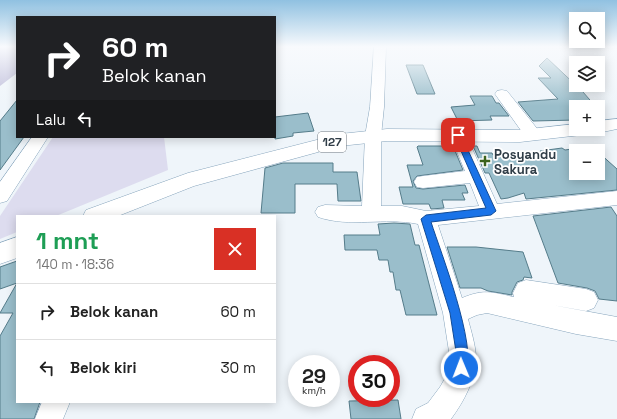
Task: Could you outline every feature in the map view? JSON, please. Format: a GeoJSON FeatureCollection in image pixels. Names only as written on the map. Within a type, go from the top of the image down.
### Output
{"type":"FeatureCollection","features":[{"type":"Feature","properties":{"kind":"main road"},"geometry":{"type":"LineString","coordinates":[[605,125],[617,124]]}},
{"type":"Feature","properties":{"kind":"main road","name":"127"},"geometry":{"type":"LineString","coordinates":[[99,215],[119,211],[188,180],[325,144],[373,136],[533,135],[569,130]]}},
{"type":"Feature","properties":{"kind":"main road"},"geometry":{"type":"LineString","coordinates":[[0,254],[16,247]]}},
{"type":"Feature","properties":{"kind":"street"},"geometry":{"type":"LineString","coordinates":[[371,214],[373,136],[377,107],[379,67]]}},
{"type":"Feature","properties":{"kind":"street"},"geometry":{"type":"LineString","coordinates":[[502,94],[533,135]]}},
{"type":"Feature","properties":{"kind":"street"},"geometry":{"type":"LineString","coordinates":[[458,135],[491,211]]}},
{"type":"Feature","properties":{"kind":"street"},"geometry":{"type":"LineString","coordinates":[[0,196],[39,138]]}},
{"type":"Feature","properties":{"kind":"street"},"geometry":{"type":"LineString","coordinates":[[423,182],[476,176]]}},
{"type":"Feature","properties":{"kind":"street"},"geometry":{"type":"LineString","coordinates":[[325,212],[371,214],[394,212],[426,219],[617,198]]}},
{"type":"Feature","properties":{"kind":"street"},"geometry":{"type":"LineString","coordinates":[[426,219],[455,313],[463,358],[460,378],[450,397],[438,413],[426,419]]}},
{"type":"Feature","properties":{"kind":"street"},"geometry":{"type":"LineString","coordinates":[[529,312],[524,293],[526,290],[586,300]]}},
{"type":"Feature","properties":{"kind":"street"},"geometry":{"type":"LineString","coordinates":[[455,313],[475,304],[487,302],[576,322],[617,329]]}},
{"type":"Feature","properties":{"kind":"street"},"geometry":{"type":"LineString","coordinates":[[49,419],[56,403]]}},
{"type":"Feature","properties":{"kind":"shaded area"},"geometry":{"type":"Polygon","coordinates":[[[0,67],[16,67],[16,74],[0,86],[0,67]]]}},
{"type":"Feature","properties":{"kind":"shaded area"},"geometry":{"type":"Polygon","coordinates":[[[52,138],[164,138],[168,170],[58,215],[16,215],[16,232],[0,239],[0,216],[52,138]]]}},
{"type":"Feature","properties":{"kind":"building"},"geometry":{"type":"Polygon","coordinates":[[[407,67],[424,67],[435,94],[417,94],[407,67]]]}},
{"type":"Feature","properties":{"kind":"building"},"geometry":{"type":"Polygon","coordinates":[[[540,67],[556,67],[569,79],[569,92],[583,92],[590,100],[569,100],[569,120],[533,121],[518,102],[558,99],[538,78],[551,78],[540,67]]]}},
{"type":"Feature","properties":{"kind":"building"},"geometry":{"type":"Polygon","coordinates":[[[470,96],[492,96],[496,103],[499,103],[509,116],[490,116],[492,120],[458,121],[451,107],[475,105],[470,96]]]}},
{"type":"Feature","properties":{"kind":"building"},"geometry":{"type":"Polygon","coordinates":[[[16,101],[16,138],[23,138],[0,170],[0,121],[16,101]]]}},
{"type":"Feature","properties":{"kind":"building"},"geometry":{"type":"Polygon","coordinates":[[[308,113],[314,131],[293,133],[293,136],[275,139],[276,117],[308,113]]]}},
{"type":"Feature","properties":{"kind":"building"},"geometry":{"type":"Polygon","coordinates":[[[453,146],[463,170],[417,176],[413,181],[416,188],[423,189],[465,185],[468,193],[462,193],[465,200],[442,200],[444,208],[431,209],[429,204],[403,204],[399,187],[413,187],[407,165],[423,165],[417,147],[453,146]]]}},
{"type":"Feature","properties":{"kind":"building"},"geometry":{"type":"Polygon","coordinates":[[[473,146],[477,146],[480,153],[492,153],[493,155],[542,154],[540,151],[562,148],[565,150],[569,149],[569,180],[605,180],[605,158],[617,169],[617,190],[526,199],[524,193],[501,199],[489,173],[485,173],[473,146]]]}},
{"type":"Feature","properties":{"kind":"building"},"geometry":{"type":"Polygon","coordinates":[[[283,163],[333,163],[333,172],[357,172],[361,201],[338,201],[337,184],[295,184],[295,213],[261,213],[265,168],[283,163]]]}},
{"type":"Feature","properties":{"kind":"building"},"geometry":{"type":"Polygon","coordinates":[[[611,207],[617,216],[617,301],[599,299],[595,291],[587,288],[558,283],[533,216],[611,207]]]}},
{"type":"Feature","properties":{"kind":"building"},"geometry":{"type":"Polygon","coordinates":[[[378,224],[410,224],[415,245],[419,245],[437,315],[406,315],[400,290],[396,290],[393,272],[390,272],[388,260],[379,260],[377,250],[345,250],[344,235],[380,235],[378,224]]]}},
{"type":"Feature","properties":{"kind":"building"},"geometry":{"type":"Polygon","coordinates":[[[447,247],[476,247],[523,252],[532,278],[524,277],[523,280],[517,282],[512,295],[488,291],[481,288],[460,288],[447,247]]]}},
{"type":"Feature","properties":{"kind":"building"},"geometry":{"type":"Polygon","coordinates":[[[16,261],[16,283],[0,289],[0,267],[16,261]]]}},
{"type":"Feature","properties":{"kind":"building"},"geometry":{"type":"Polygon","coordinates":[[[16,285],[16,403],[40,403],[34,419],[0,419],[0,336],[13,313],[0,313],[16,285]]]}},
{"type":"Feature","properties":{"kind":"building"},"geometry":{"type":"Polygon","coordinates":[[[350,407],[399,407],[401,419],[351,419],[350,407]]]}},
{"type":"Feature","properties":{"kind":"place","name":"Posyandu Sakura"},"geometry":{"type":"Point","coordinates":[485,161]}},
{"type":"Feature","properties":{"kind":"route"},"geometry":{"type":"LineString","coordinates":[[458,135],[491,211],[426,219],[455,313],[463,358],[461,368]]}}]}
